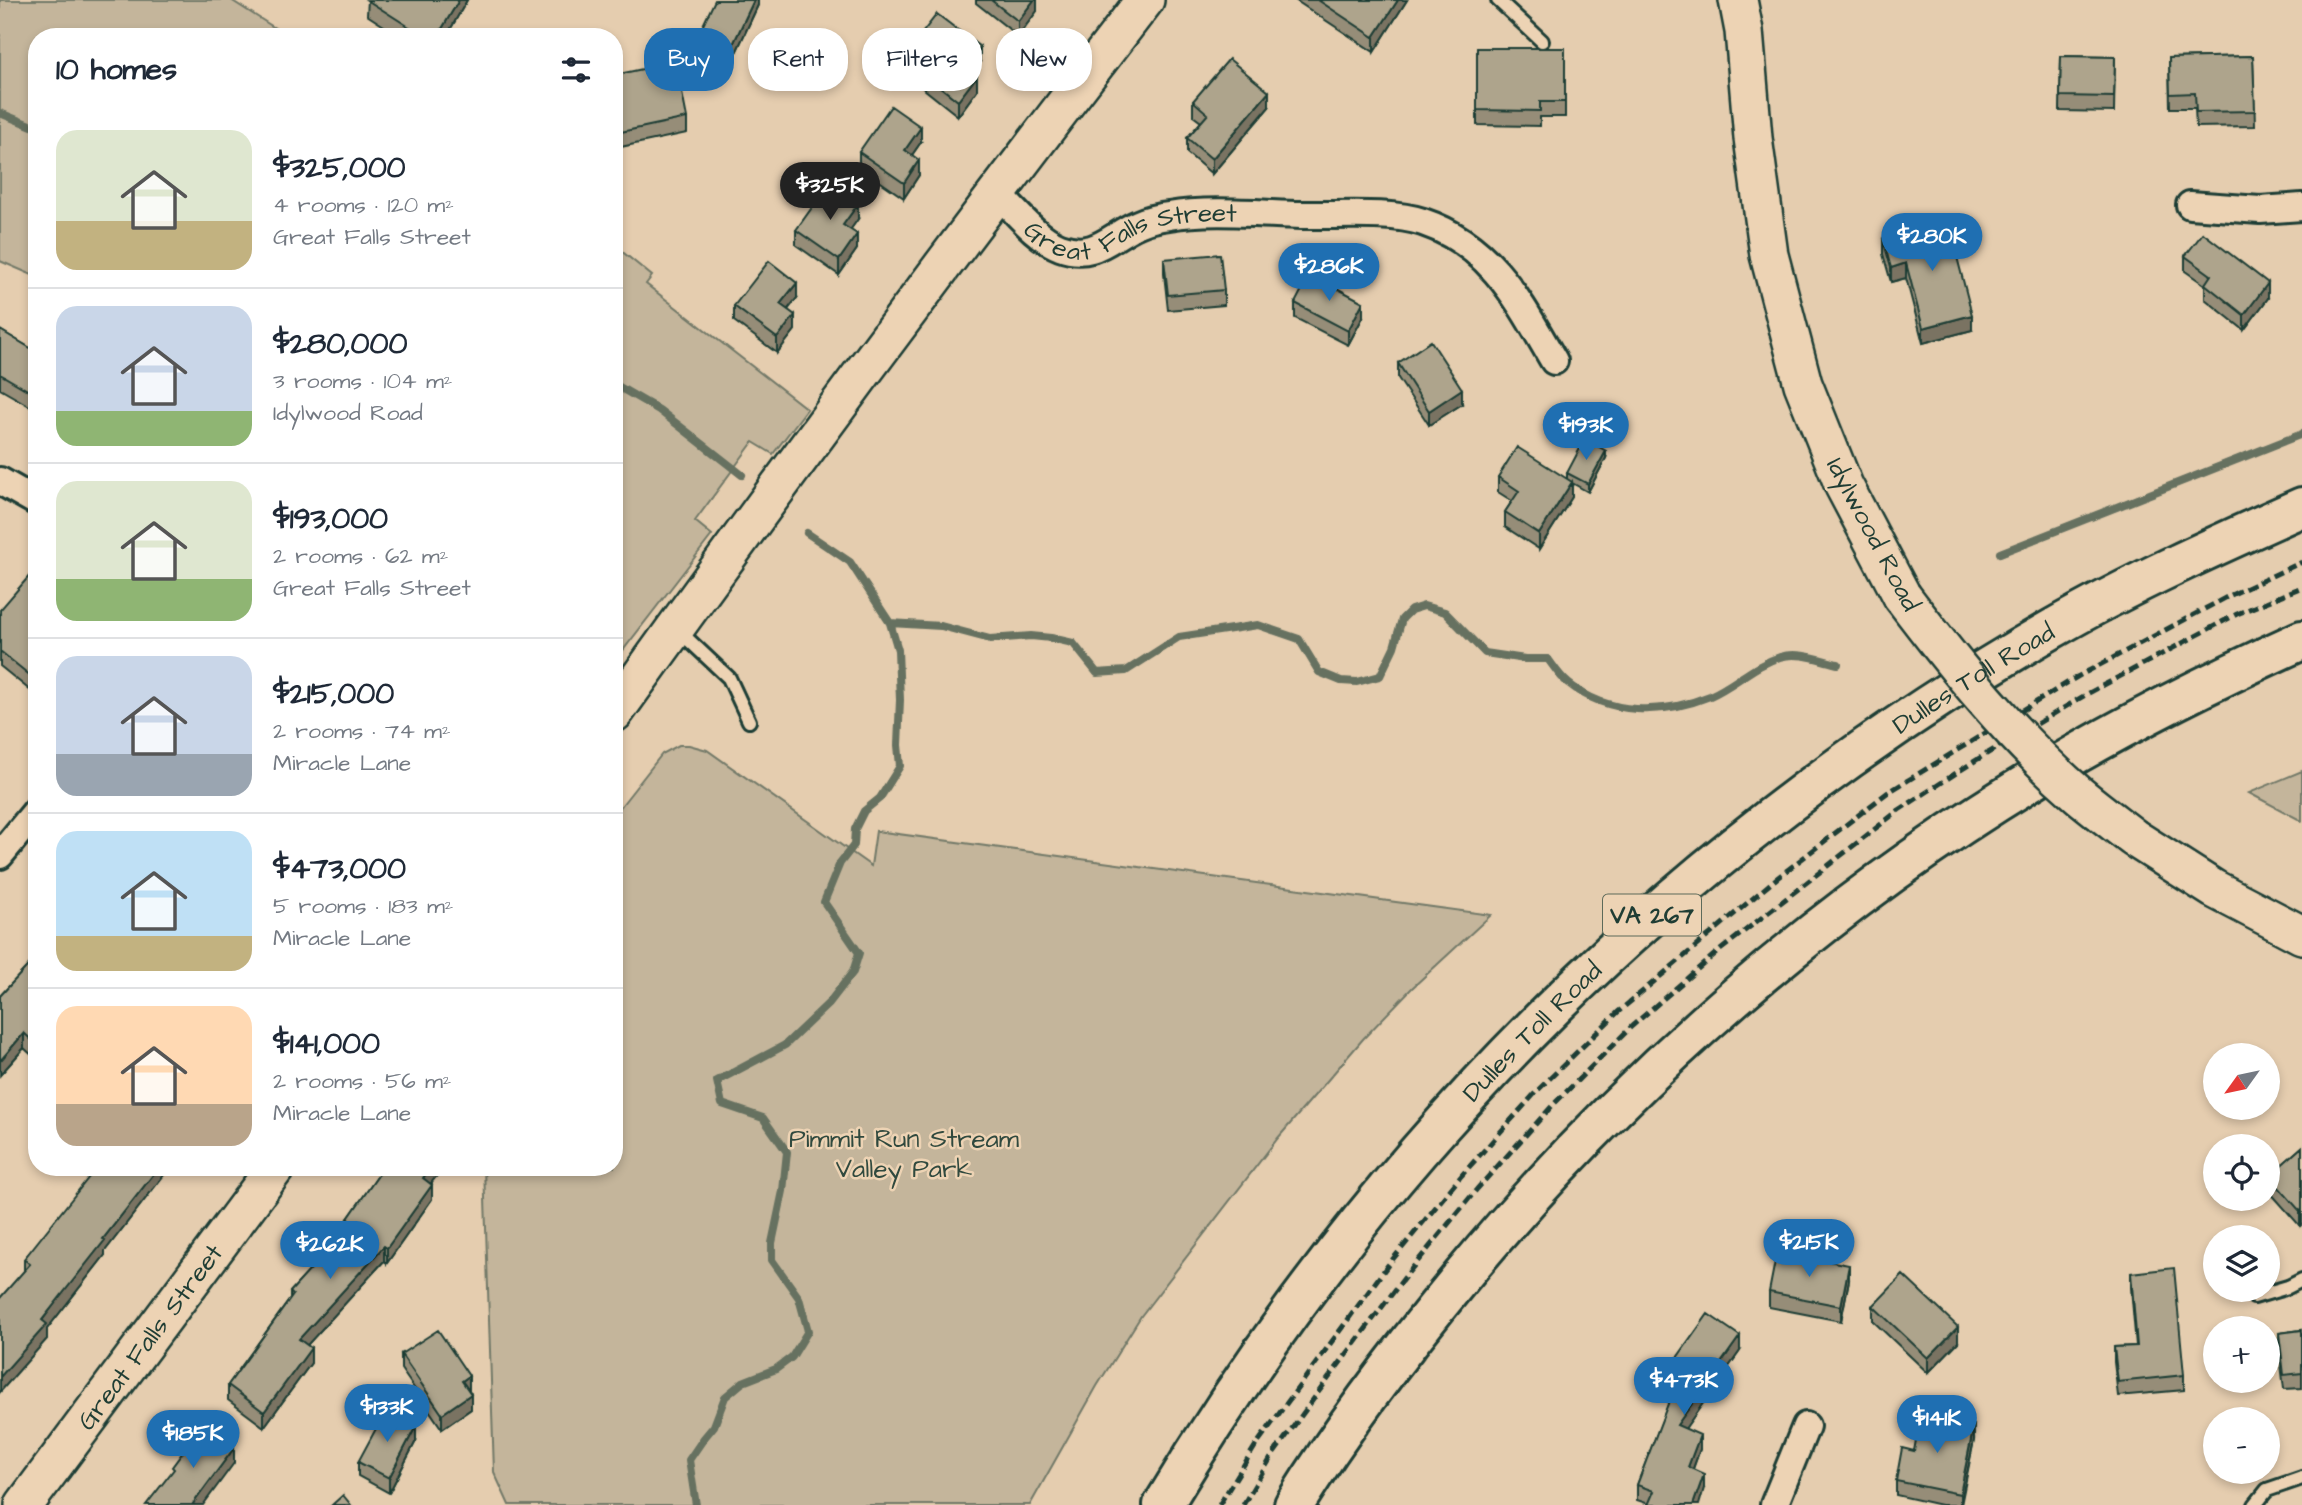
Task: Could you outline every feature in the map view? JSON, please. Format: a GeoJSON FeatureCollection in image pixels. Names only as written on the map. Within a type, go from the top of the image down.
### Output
{"type":"FeatureCollection","features":[{"type":"Feature","properties":{"kind":"highway","name":"Dulles Toll Road"},"geometry":{"type":"LineString","coordinates":[[1163,1505],[1238,1385],[1305,1292],[1380,1196],[1523,1035],[1626,938],[1720,858],[1799,796],[1880,737],[1951,691],[2098,604],[2302,507]]}},
{"type":"Feature","properties":{"kind":"highway"},"geometry":{"type":"LineString","coordinates":[[1294,1505],[1337,1438],[1393,1362],[1520,1208],[1644,1080],[1755,981],[1872,888],[2038,776],[2162,708],[2302,640]]}},
{"type":"Feature","properties":{"kind":"main road","name":"Great Falls Street"},"geometry":{"type":"LineString","coordinates":[[623,700],[996,192],[1145,0]]}},
{"type":"Feature","properties":{"kind":"main road","name":"Idylwood Road"},"geometry":{"type":"LineString","coordinates":[[1738,0],[1769,255],[1803,384],[1844,486],[1902,596],[1952,663],[2079,795],[2134,838],[2214,889],[2302,935]]}},
{"type":"Feature","properties":{"kind":"main road","name":"Great Falls Street"},"geometry":{"type":"LineString","coordinates":[[24,1505],[269,1176]]}},
{"type":"Feature","properties":{"kind":"street","name":"Great Falls Street"},"geometry":{"type":"LineString","coordinates":[[996,192],[1044,238],[1062,247],[1082,250],[1103,246],[1138,224],[1169,216],[1228,214],[1394,217],[1422,222],[1481,255],[1511,288],[1554,361]]}},
{"type":"Feature","properties":{"kind":"street"},"geometry":{"type":"LineString","coordinates":[[2190,205],[2260,210],[2302,207]]}},
{"type":"Feature","properties":{"kind":"street"},"geometry":{"type":"LineString","coordinates":[[0,481],[28,497]]}},
{"type":"Feature","properties":{"kind":"street"},"geometry":{"type":"LineString","coordinates":[[0,855],[28,821]]}},
{"type":"Feature","properties":{"kind":"street"},"geometry":{"type":"LineString","coordinates":[[1774,1505],[1806,1426]]}},
{"type":"Feature","properties":{"kind":"lane"},"geometry":{"type":"LineString","coordinates":[[1497,0],[1542,41]]}},
{"type":"Feature","properties":{"kind":"lane"},"geometry":{"type":"LineString","coordinates":[[675,628],[729,678],[748,721]]}},
{"type":"Feature","properties":{"kind":"lane"},"geometry":{"type":"LineString","coordinates":[[2280,1289],[2302,1280]]}},
{"type":"Feature","properties":{"kind":"lane"},"geometry":{"type":"LineString","coordinates":[[2255,1505],[2267,1490],[2302,1478]]}},
{"type":"Feature","properties":{"kind":"green space"},"geometry":{"type":"Polygon","coordinates":[[[0,0],[231,0],[275,28],[28,28],[28,273],[0,261],[0,0]]]}},
{"type":"Feature","properties":{"kind":"green space"},"geometry":{"type":"Polygon","coordinates":[[[623,252],[652,276],[646,284],[807,409],[773,454],[753,442],[695,521],[712,535],[623,650],[623,252]]]}},
{"type":"Feature","properties":{"kind":"green space","name":"Pimmit Run Stream Valley Park"},"geometry":{"type":"Polygon","coordinates":[[[679,745],[707,750],[871,866],[876,831],[1491,915],[1412,988],[1363,1039],[1278,1138],[1141,1316],[1097,1386],[1030,1505],[509,1505],[494,1472],[484,1176],[623,1176],[623,804],[662,754],[679,745]]]}},
{"type":"Feature","properties":{"kind":"green space"},"geometry":{"type":"Polygon","coordinates":[[[2302,771],[2302,821],[2249,793],[2302,771]]]}},
{"type":"Feature","properties":{"kind":"building"},"geometry":{"type":"Polygon","coordinates":[[[367,0],[459,0],[442,28],[411,28],[367,0]]]}},
{"type":"Feature","properties":{"kind":"building"},"geometry":{"type":"Polygon","coordinates":[[[715,0],[754,0],[734,42],[734,28],[702,28],[715,0]]]}},
{"type":"Feature","properties":{"kind":"building"},"geometry":{"type":"Polygon","coordinates":[[[991,0],[1034,0],[1018,21],[991,0]]]}},
{"type":"Feature","properties":{"kind":"building"},"geometry":{"type":"Polygon","coordinates":[[[1318,0],[1398,0],[1374,37],[1318,0]]]}},
{"type":"Feature","properties":{"kind":"building"},"geometry":{"type":"Polygon","coordinates":[[[937,14],[955,28],[926,28],[937,14]]]}},
{"type":"Feature","properties":{"kind":"building"},"geometry":{"type":"Polygon","coordinates":[[[1477,48],[1565,48],[1565,102],[1540,102],[1540,111],[1477,110],[1477,48]]]}},
{"type":"Feature","properties":{"kind":"building"},"geometry":{"type":"Polygon","coordinates":[[[2061,56],[2115,57],[2114,97],[2060,96],[2061,56]]]}},
{"type":"Feature","properties":{"kind":"building"},"geometry":{"type":"Polygon","coordinates":[[[2253,56],[2255,111],[2196,112],[2195,93],[2170,94],[2169,58],[2253,56]]]}},
{"type":"Feature","properties":{"kind":"building"},"geometry":{"type":"Polygon","coordinates":[[[1229,59],[1269,92],[1212,159],[1187,138],[1208,114],[1193,101],[1229,59]]]}},
{"type":"Feature","properties":{"kind":"building"},"geometry":{"type":"Polygon","coordinates":[[[644,69],[644,91],[682,91],[687,118],[623,132],[623,73],[644,69]]]}},
{"type":"Feature","properties":{"kind":"building"},"geometry":{"type":"Polygon","coordinates":[[[945,91],[966,91],[958,101],[945,91]]]}},
{"type":"Feature","properties":{"kind":"building"},"geometry":{"type":"Polygon","coordinates":[[[891,106],[921,127],[905,150],[919,160],[904,183],[859,152],[891,106]]]}},
{"type":"Feature","properties":{"kind":"building"},"geometry":{"type":"Polygon","coordinates":[[[829,184],[858,204],[843,225],[857,234],[839,260],[796,230],[829,184]]]}},
{"type":"Feature","properties":{"kind":"building"},"geometry":{"type":"Polygon","coordinates":[[[1948,222],[1972,315],[1923,328],[1906,263],[1891,268],[1883,239],[1948,222]]]}},
{"type":"Feature","properties":{"kind":"building"},"geometry":{"type":"Polygon","coordinates":[[[2203,233],[2268,283],[2244,315],[2205,284],[2211,275],[2185,256],[2203,233]]]}},
{"type":"Feature","properties":{"kind":"building"},"geometry":{"type":"Polygon","coordinates":[[[1220,254],[1224,290],[1168,295],[1164,259],[1220,254]]]}},
{"type":"Feature","properties":{"kind":"building"},"geometry":{"type":"Polygon","coordinates":[[[769,261],[797,283],[780,304],[795,315],[777,338],[734,306],[769,261]]]}},
{"type":"Feature","properties":{"kind":"building"},"geometry":{"type":"Polygon","coordinates":[[[1310,274],[1363,302],[1348,331],[1295,303],[1310,274]]]}},
{"type":"Feature","properties":{"kind":"building"},"geometry":{"type":"Polygon","coordinates":[[[0,330],[28,347],[28,390],[0,374],[0,330]]]}},
{"type":"Feature","properties":{"kind":"building"},"geometry":{"type":"Polygon","coordinates":[[[1431,341],[1462,389],[1429,411],[1398,363],[1431,341]]]}},
{"type":"Feature","properties":{"kind":"building"},"geometry":{"type":"Polygon","coordinates":[[[1585,439],[1606,451],[1588,484],[1567,473],[1585,439]]]}},
{"type":"Feature","properties":{"kind":"building"},"geometry":{"type":"Polygon","coordinates":[[[1517,447],[1572,482],[1539,534],[1505,512],[1519,491],[1498,477],[1517,447]]]}},
{"type":"Feature","properties":{"kind":"building"},"geometry":{"type":"Polygon","coordinates":[[[28,577],[28,674],[0,651],[0,610],[28,577]]]}},
{"type":"Feature","properties":{"kind":"building"},"geometry":{"type":"Polygon","coordinates":[[[28,966],[28,1037],[24,1033],[0,1061],[0,996],[28,966]]]}},
{"type":"Feature","properties":{"kind":"building"},"geometry":{"type":"Polygon","coordinates":[[[2302,1147],[2300,1211],[2280,1188],[2280,1166],[2302,1147]]]}},
{"type":"Feature","properties":{"kind":"building"},"geometry":{"type":"Polygon","coordinates":[[[90,1176],[152,1176],[42,1320],[47,1324],[0,1377],[0,1298],[30,1264],[24,1259],[90,1176]]]}},
{"type":"Feature","properties":{"kind":"building"},"geometry":{"type":"Polygon","coordinates":[[[378,1176],[424,1176],[423,1178],[432,1185],[387,1248],[384,1246],[299,1339],[311,1348],[264,1412],[228,1385],[293,1295],[290,1292],[352,1224],[347,1220],[378,1176]]]}},
{"type":"Feature","properties":{"kind":"building"},"geometry":{"type":"Polygon","coordinates":[[[1777,1251],[1849,1265],[1841,1306],[1769,1292],[1777,1251]]]}},
{"type":"Feature","properties":{"kind":"building"},"geometry":{"type":"Polygon","coordinates":[[[2174,1268],[2184,1375],[2118,1382],[2114,1347],[2137,1346],[2131,1273],[2174,1268]]]}},
{"type":"Feature","properties":{"kind":"building"},"geometry":{"type":"Polygon","coordinates":[[[1903,1275],[1958,1327],[1928,1358],[1873,1306],[1903,1275]]]}},
{"type":"Feature","properties":{"kind":"building"},"geometry":{"type":"Polygon","coordinates":[[[1708,1314],[1740,1336],[1677,1425],[1700,1435],[1688,1467],[1704,1474],[1693,1505],[1648,1505],[1654,1491],[1637,1485],[1674,1388],[1662,1379],[1708,1314]]]}},
{"type":"Feature","properties":{"kind":"building"},"geometry":{"type":"Polygon","coordinates":[[[438,1330],[469,1376],[462,1381],[471,1394],[442,1414],[401,1354],[438,1330]]]}},
{"type":"Feature","properties":{"kind":"building"},"geometry":{"type":"Polygon","coordinates":[[[2302,1330],[2302,1373],[2284,1375],[2280,1333],[2302,1330]]]}},
{"type":"Feature","properties":{"kind":"building"},"geometry":{"type":"Polygon","coordinates":[[[386,1410],[416,1426],[389,1478],[358,1462],[386,1410]]]}},
{"type":"Feature","properties":{"kind":"building"},"geometry":{"type":"Polygon","coordinates":[[[1921,1413],[1974,1425],[1960,1494],[1896,1481],[1902,1448],[1914,1451],[1921,1413]]]}},
{"type":"Feature","properties":{"kind":"building"},"geometry":{"type":"Polygon","coordinates":[[[203,1425],[234,1448],[192,1505],[146,1505],[174,1469],[172,1467],[203,1425]]]}},
{"type":"Feature","properties":{"kind":"building"},"geometry":{"type":"Polygon","coordinates":[[[343,1495],[351,1505],[332,1505],[343,1495]]]}},
{"type":"Feature","properties":{"kind":"waterway"},"geometry":{"type":"LineString","coordinates":[[0,113],[28,124]]}},
{"type":"Feature","properties":{"kind":"waterway"},"geometry":{"type":"LineString","coordinates":[[623,389],[659,410],[742,475]]}},
{"type":"Feature","properties":{"kind":"waterway"},"geometry":{"type":"LineString","coordinates":[[2000,553],[2302,434]]}},
{"type":"Feature","properties":{"kind":"waterway"},"geometry":{"type":"LineString","coordinates":[[696,1505],[689,1460],[714,1426],[725,1397],[743,1382],[776,1369],[792,1357],[808,1331],[799,1298],[772,1260],[772,1243],[783,1191],[787,1152],[763,1118],[722,1104],[717,1081],[785,1045],[829,1003],[853,972],[859,953],[824,902],[840,863],[854,845],[855,829],[864,811],[880,798],[900,766],[898,650],[890,623],[850,562],[807,533]]}},
{"type":"Feature","properties":{"kind":"waterway"},"geometry":{"type":"LineString","coordinates":[[890,623],[941,626],[990,639],[1031,636],[1073,643],[1097,673],[1126,671],[1179,637],[1258,625],[1299,639],[1319,672],[1341,681],[1357,682],[1380,676],[1394,647],[1402,619],[1411,610],[1424,606],[1445,612],[1485,653],[1525,659],[1548,659],[1565,681],[1584,694],[1601,702],[1637,709],[1674,707],[1710,696],[1762,665],[1787,655],[1817,658],[1838,664]]}},
{"type":"Feature","properties":{"kind":"railway"},"geometry":{"type":"LineString","coordinates":[[1219,1505],[1256,1445],[1388,1265],[1462,1175],[1537,1091],[1618,1012],[1777,878],[1887,793],[2077,677],[2229,596],[2302,562]]}},
{"type":"Feature","properties":{"kind":"railway"},"geometry":{"type":"LineString","coordinates":[[1243,1505],[1272,1456],[1404,1278],[1477,1189],[1552,1106],[1632,1026],[1714,955],[1899,810],[2087,694],[2237,614],[2302,587]]}}]}
